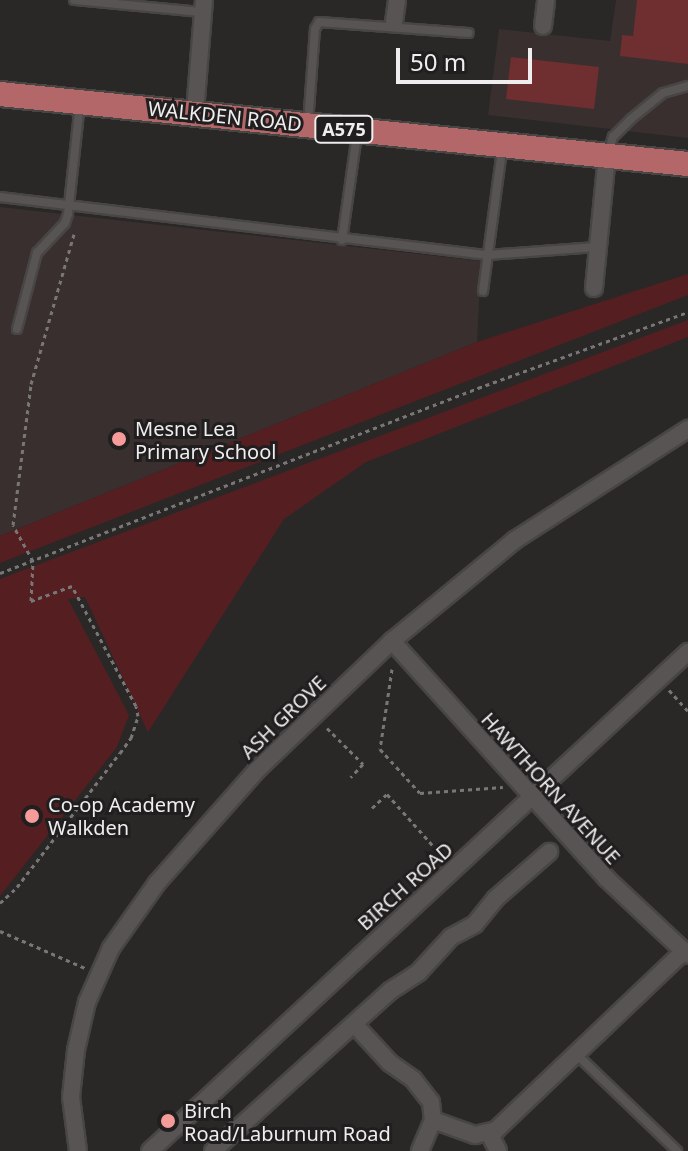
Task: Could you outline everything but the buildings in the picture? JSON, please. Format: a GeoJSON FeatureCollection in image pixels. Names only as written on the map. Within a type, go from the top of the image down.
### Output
{"type":"FeatureCollection","features":[{"type":"Feature","properties":{"kind":"main road","name":"WALKDEN ROAD"},"geometry":{"type":"LineString","coordinates":[[0,94],[688,164]]}},
{"type":"Feature","properties":{"kind":"street"},"geometry":{"type":"LineString","coordinates":[[394,22],[397,0]]}},
{"type":"Feature","properties":{"kind":"street"},"geometry":{"type":"LineString","coordinates":[[543,26],[546,0]]}},
{"type":"Feature","properties":{"kind":"street"},"geometry":{"type":"LineString","coordinates":[[195,112],[203,6]]}},
{"type":"Feature","properties":{"kind":"street"},"geometry":{"type":"LineString","coordinates":[[594,288],[607,156]]}},
{"type":"Feature","properties":{"kind":"street","name":"ASH GROVE"},"geometry":{"type":"LineString","coordinates":[[78,1151],[71,1097],[76,1050],[98,973],[129,920],[157,883],[256,771],[313,714],[394,643],[515,540],[688,429]]}},
{"type":"Feature","properties":{"kind":"street","name":"HAWTHORN AVENUE"},"geometry":{"type":"LineString","coordinates":[[394,643],[606,878],[686,953]]}},
{"type":"Feature","properties":{"kind":"street","name":"BIRCH ROAD"},"geometry":{"type":"LineString","coordinates":[[150,1151],[453,868],[527,792],[688,652]]}},
{"type":"Feature","properties":{"kind":"street"},"geometry":{"type":"LineString","coordinates":[[213,1151],[354,1024],[419,972],[451,937],[475,924],[523,866],[549,852]]}},
{"type":"Feature","properties":{"kind":"street"},"geometry":{"type":"LineString","coordinates":[[433,1120],[475,1135],[489,1133],[686,953]]}},
{"type":"Feature","properties":{"kind":"street"},"geometry":{"type":"LineString","coordinates":[[354,1024],[390,1063],[423,1090],[431,1102],[433,1120],[420,1151]]}},
{"type":"Feature","properties":{"kind":"street"},"geometry":{"type":"LineString","coordinates":[[489,1133],[498,1151]]}},
{"type":"Feature","properties":{"kind":"lane"},"geometry":{"type":"LineString","coordinates":[[74,0],[203,6]]}},
{"type":"Feature","properties":{"kind":"lane"},"geometry":{"type":"LineString","coordinates":[[308,125],[315,29],[319,22],[469,33]]}},
{"type":"Feature","properties":{"kind":"lane"},"geometry":{"type":"LineString","coordinates":[[607,156],[613,137],[631,119],[663,93],[688,86]]}},
{"type":"Feature","properties":{"kind":"lane"},"geometry":{"type":"LineString","coordinates":[[17,329],[37,253],[65,223],[80,102]]}},
{"type":"Feature","properties":{"kind":"lane"},"geometry":{"type":"LineString","coordinates":[[342,240],[358,130]]}},
{"type":"Feature","properties":{"kind":"lane"},"geometry":{"type":"LineString","coordinates":[[483,291],[503,145]]}},
{"type":"Feature","properties":{"kind":"lane"},"geometry":{"type":"LineString","coordinates":[[0,197],[488,255],[598,247]]}},
{"type":"Feature","properties":{"kind":"lane"},"geometry":{"type":"LineString","coordinates":[[576,1054],[677,1151]]}},
{"type":"Feature","properties":{"kind":"path"},"geometry":{"type":"LineString","coordinates":[[0,903],[17,887],[120,753],[136,728],[138,716],[72,586],[31,601],[33,561],[13,525],[31,384],[76,223],[78,211],[67,205]]}},
{"type":"Feature","properties":{"kind":"path"},"geometry":{"type":"LineString","coordinates":[[0,573],[478,388],[688,312]]}},
{"type":"Feature","properties":{"kind":"path"},"geometry":{"type":"LineString","coordinates":[[394,643],[380,749],[420,793],[527,792]]}},
{"type":"Feature","properties":{"kind":"path"},"geometry":{"type":"LineString","coordinates":[[659,679],[688,711]]}},
{"type":"Feature","properties":{"kind":"path"},"geometry":{"type":"LineString","coordinates":[[313,714],[363,764],[351,777]]}},
{"type":"Feature","properties":{"kind":"path"},"geometry":{"type":"LineString","coordinates":[[372,808],[387,794],[453,868]]}},
{"type":"Feature","properties":{"kind":"path"},"geometry":{"type":"LineString","coordinates":[[0,931],[98,973]]}},
{"type":"Feature","properties":{"kind":"shaded area"},"geometry":{"type":"Polygon","coordinates":[[[616,0],[688,0],[688,138],[488,115],[499,29],[610,41],[616,0]]]}},
{"type":"Feature","properties":{"kind":"shaded area","name":"Mesne Lea Primary School"},"geometry":{"type":"Polygon","coordinates":[[[0,207],[481,261],[477,342],[0,536],[0,207]]]}},
{"type":"Feature","properties":{"kind":"shaded area"},"geometry":{"type":"Polygon","coordinates":[[[688,274],[688,295],[0,563],[0,536],[477,342],[688,274]]]}},
{"type":"Feature","properties":{"kind":"shaded area"},"geometry":{"type":"Polygon","coordinates":[[[688,320],[688,337],[366,462],[284,519],[148,732],[85,597],[68,599],[129,715],[117,747],[0,896],[0,579],[688,320]]]}},
{"type":"Feature","properties":{"kind":"place","name":"Mesne Lea Primary School"},"geometry":{"type":"Point","coordinates":[119,439]}},
{"type":"Feature","properties":{"kind":"place","name":"Co-op Academy Walkden"},"geometry":{"type":"Point","coordinates":[32,816]}},
{"type":"Feature","properties":{"kind":"place","name":"Birch Road/Laburnum Road"},"geometry":{"type":"Point","coordinates":[168,1121]}}]}
